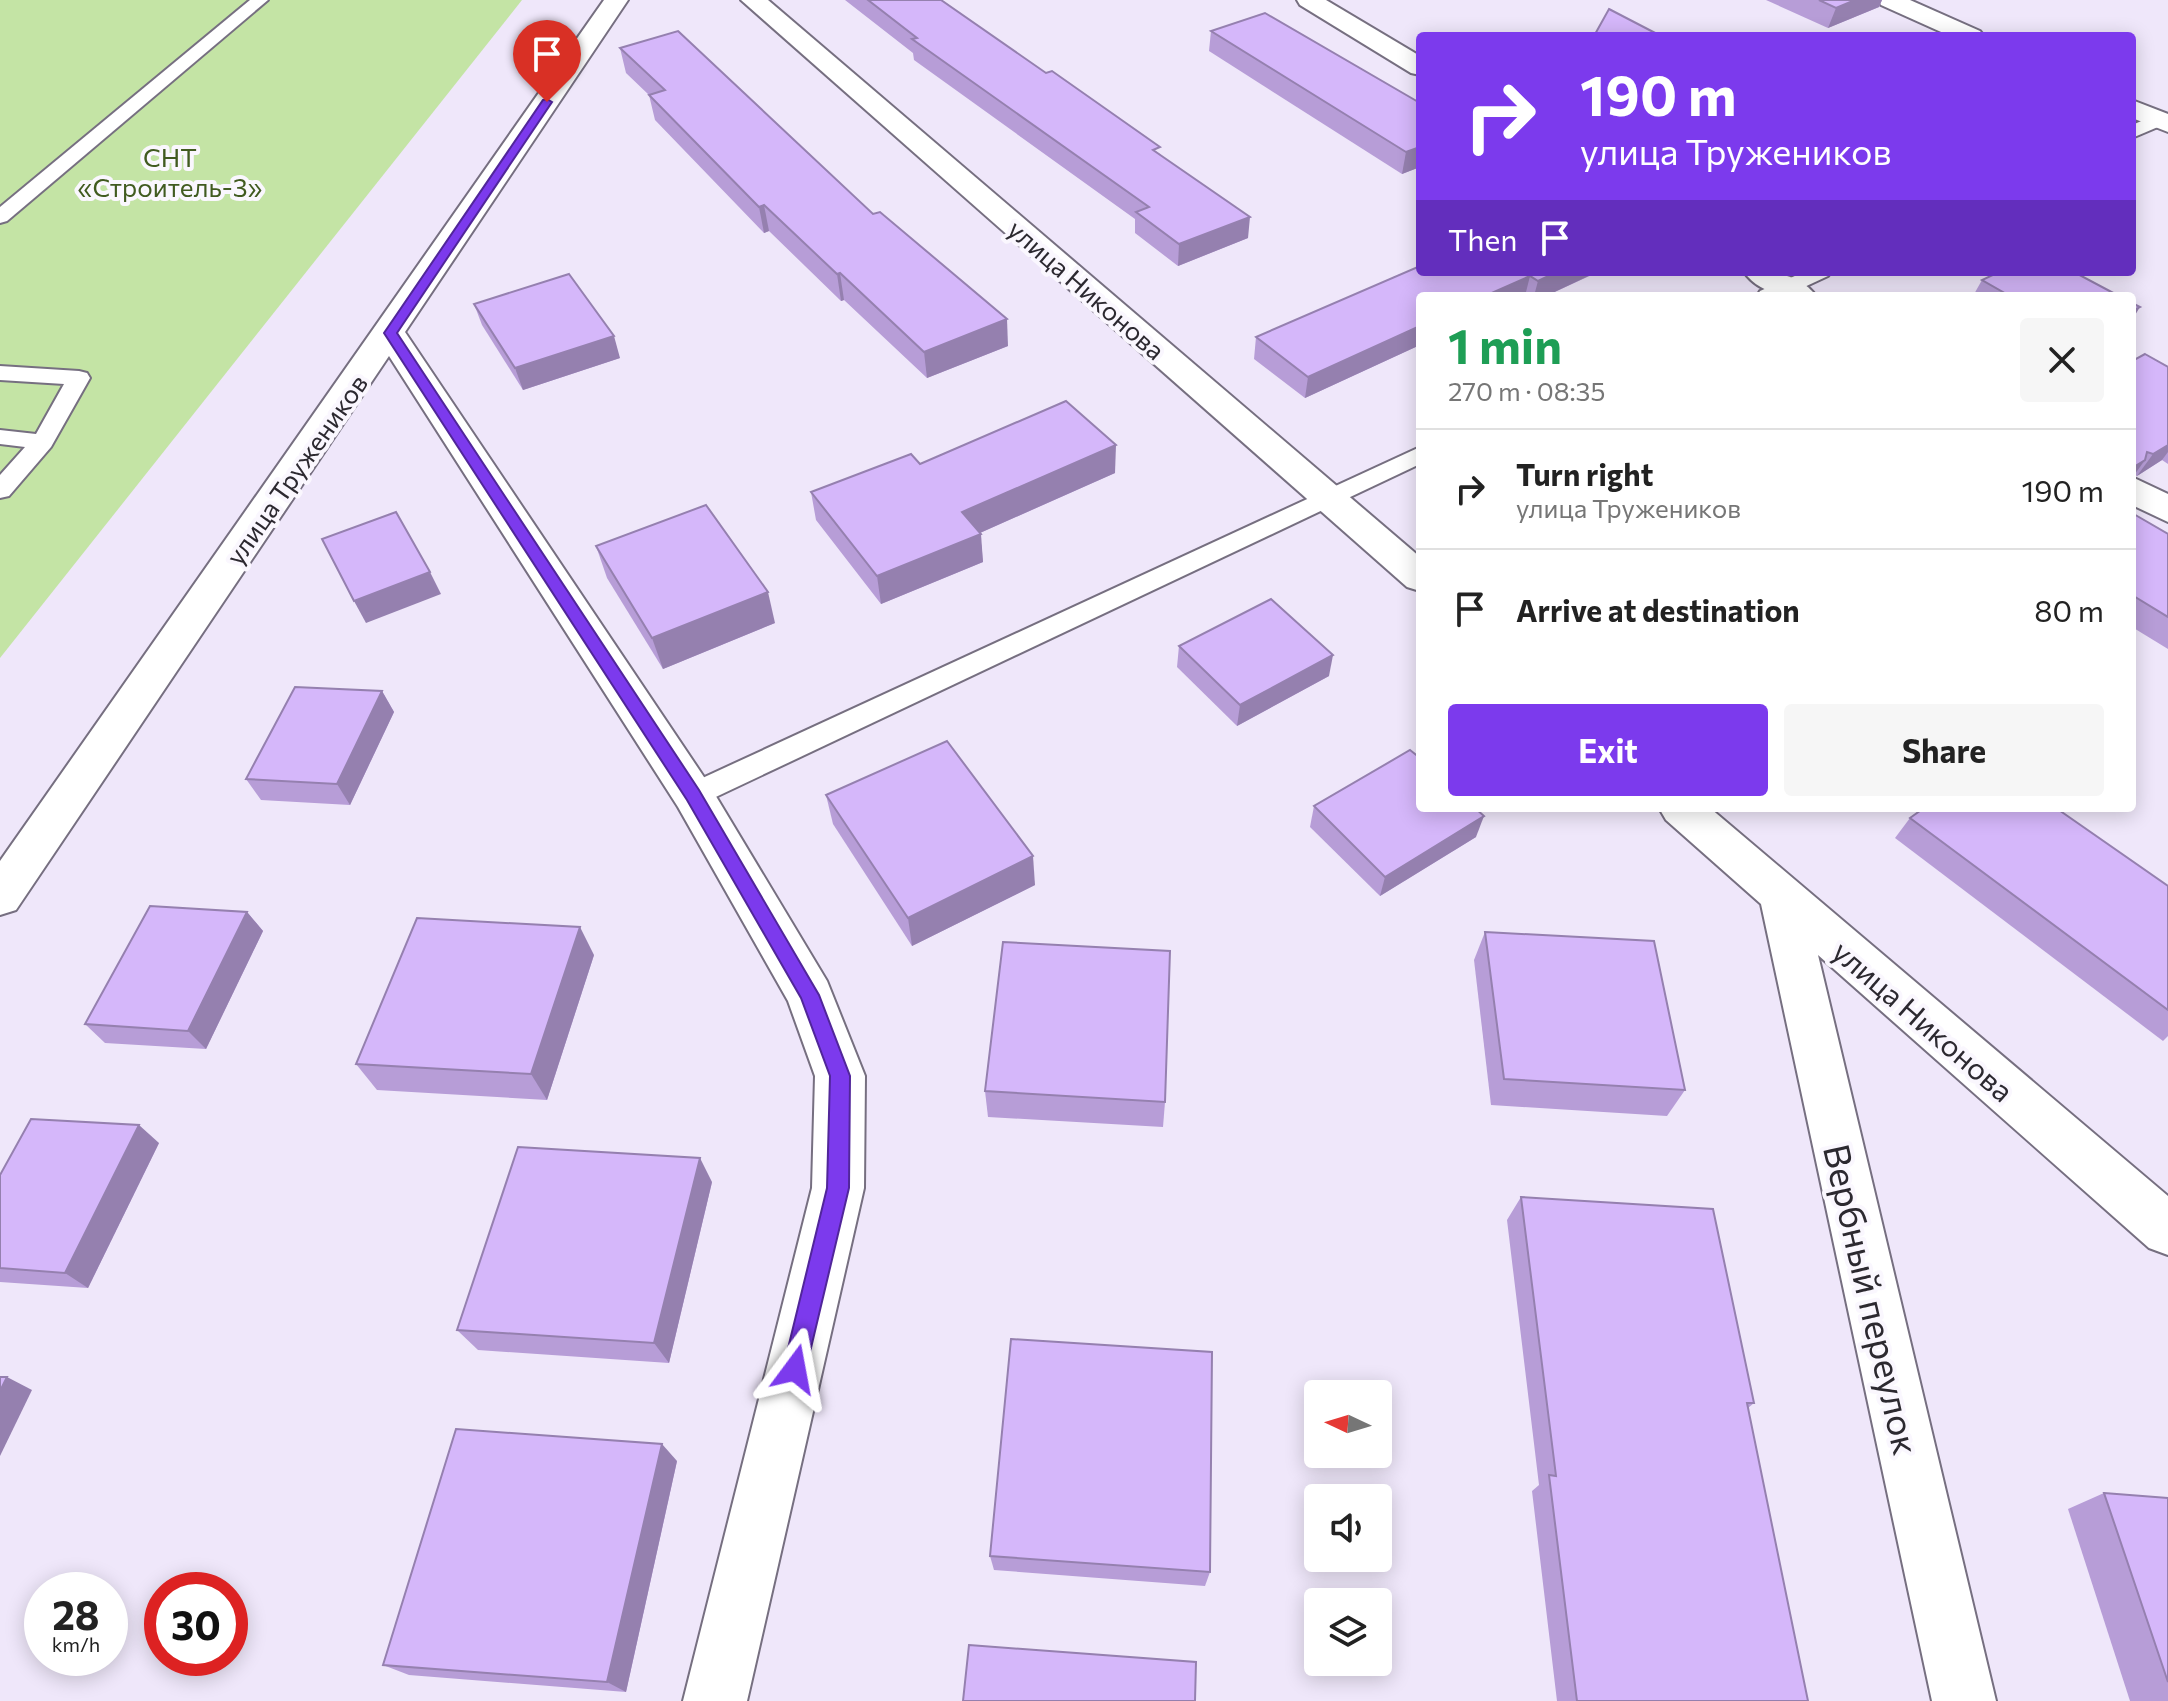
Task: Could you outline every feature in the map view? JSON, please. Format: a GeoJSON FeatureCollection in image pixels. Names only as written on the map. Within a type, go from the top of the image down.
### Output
{"type":"FeatureCollection","features":[{"type":"Feature","properties":{"kind":"street","name":"улица Тружеников"},"geometry":{"type":"LineString","coordinates":[[0,897],[616,0]]}},
{"type":"Feature","properties":{"kind":"street","name":"улица Никонова"},"geometry":{"type":"LineString","coordinates":[[753,0],[1416,574]]}},
{"type":"Feature","properties":{"kind":"street"},"geometry":{"type":"LineString","coordinates":[[1309,0],[1416,65]]}},
{"type":"Feature","properties":{"kind":"street"},"geometry":{"type":"LineString","coordinates":[[1890,0],[1962,32]]}},
{"type":"Feature","properties":{"kind":"street"},"geometry":{"type":"LineString","coordinates":[[2136,110],[2163,122]]}},
{"type":"Feature","properties":{"kind":"street"},"geometry":{"type":"LineString","coordinates":[[1764,276],[1784,292]]}},
{"type":"Feature","properties":{"kind":"street"},"geometry":{"type":"LineString","coordinates":[[390,333],[693,795],[810,995],[840,1076],[838,1188],[715,1701]]}},
{"type":"Feature","properties":{"kind":"street"},"geometry":{"type":"LineString","coordinates":[[2136,491],[2168,510]]}},
{"type":"Feature","properties":{"kind":"street","name":"улица Никонова"},"geometry":{"type":"LineString","coordinates":[[1686,812],[2168,1230]]}},
{"type":"Feature","properties":{"kind":"street","name":"Вербный переулок"},"geometry":{"type":"LineString","coordinates":[[1782,897],[1964,1701]]}},
{"type":"Feature","properties":{"kind":"lane"},"geometry":{"type":"LineString","coordinates":[[0,217],[260,0]]}},
{"type":"Feature","properties":{"kind":"lane"},"geometry":{"type":"LineString","coordinates":[[2136,131],[2163,122]]}},
{"type":"Feature","properties":{"kind":"lane"},"geometry":{"type":"LineString","coordinates":[[1787,292],[1814,276]]}},
{"type":"Feature","properties":{"kind":"lane"},"geometry":{"type":"LineString","coordinates":[[0,373],[79,378],[43,442],[0,490]]}},
{"type":"Feature","properties":{"kind":"lane"},"geometry":{"type":"LineString","coordinates":[[0,437],[43,442]]}},
{"type":"Feature","properties":{"kind":"lane"},"geometry":{"type":"LineString","coordinates":[[693,795],[1416,457]]}},
{"type":"Feature","properties":{"kind":"green space","name":"СНТ «Строитель-3»"},"geometry":{"type":"Polygon","coordinates":[[[0,0],[522,0],[0,658],[0,0]]]}},
{"type":"Feature","properties":{"kind":"building"},"geometry":{"type":"Polygon","coordinates":[[[868,0],[941,0],[1046,73],[1052,71],[1160,147],[1153,150],[1250,217],[1179,244],[1136,212],[1149,207],[912,39],[917,38],[868,0]]]}},
{"type":"Feature","properties":{"kind":"building"},"geometry":{"type":"Polygon","coordinates":[[[1819,0],[1855,0],[1836,8],[1819,0]]]}},
{"type":"Feature","properties":{"kind":"building"},"geometry":{"type":"Polygon","coordinates":[[[1609,9],[1653,32],[1596,32],[1609,9]]]}},
{"type":"Feature","properties":{"kind":"building"},"geometry":{"type":"Polygon","coordinates":[[[1265,13],[1416,101],[1416,148],[1406,152],[1211,31],[1265,13]]]}},
{"type":"Feature","properties":{"kind":"building"},"geometry":{"type":"Polygon","coordinates":[[[678,31],[873,214],[880,212],[1007,319],[924,352],[764,205],[759,207],[649,95],[665,90],[620,48],[678,31]]]}},
{"type":"Feature","properties":{"kind":"building"},"geometry":{"type":"Polygon","coordinates":[[[1416,268],[1416,276],[1530,276],[1494,292],[1416,292],[1416,328],[1308,377],[1256,337],[1416,268]]]}},
{"type":"Feature","properties":{"kind":"building"},"geometry":{"type":"Polygon","coordinates":[[[569,274],[614,336],[515,368],[474,304],[569,274]]]}},
{"type":"Feature","properties":{"kind":"building"},"geometry":{"type":"Polygon","coordinates":[[[1530,276],[1549,276],[1538,281],[1530,276]]]}},
{"type":"Feature","properties":{"kind":"building"},"geometry":{"type":"Polygon","coordinates":[[[1990,276],[2082,276],[2112,292],[2003,292],[1982,280],[1990,276]]]}},
{"type":"Feature","properties":{"kind":"building"},"geometry":{"type":"Polygon","coordinates":[[[2145,354],[2168,367],[2168,445],[2153,454],[2147,452],[2145,460],[2136,466],[2136,359],[2145,354]]]}},
{"type":"Feature","properties":{"kind":"building"},"geometry":{"type":"Polygon","coordinates":[[[1066,401],[1116,445],[962,512],[981,534],[877,576],[811,492],[911,454],[920,464],[1066,401]]]}},
{"type":"Feature","properties":{"kind":"building"},"geometry":{"type":"Polygon","coordinates":[[[706,505],[768,592],[652,638],[596,546],[706,505]]]}},
{"type":"Feature","properties":{"kind":"building"},"geometry":{"type":"Polygon","coordinates":[[[396,512],[430,572],[354,601],[322,539],[396,512]]]}},
{"type":"Feature","properties":{"kind":"building"},"geometry":{"type":"Polygon","coordinates":[[[2136,515],[2168,534],[2168,617],[2136,597],[2136,515]]]}},
{"type":"Feature","properties":{"kind":"building"},"geometry":{"type":"Polygon","coordinates":[[[1271,599],[1333,655],[1240,705],[1179,646],[1271,599]]]}},
{"type":"Feature","properties":{"kind":"building"},"geometry":{"type":"Polygon","coordinates":[[[295,687],[382,691],[337,784],[246,779],[295,687]]]}},
{"type":"Feature","properties":{"kind":"building"},"geometry":{"type":"Polygon","coordinates":[[[947,741],[1033,856],[908,918],[826,795],[947,741]]]}},
{"type":"Feature","properties":{"kind":"building"},"geometry":{"type":"Polygon","coordinates":[[[1410,750],[1416,755],[1416,812],[1480,812],[1484,816],[1385,877],[1314,806],[1410,750]]]}},
{"type":"Feature","properties":{"kind":"building"},"geometry":{"type":"Polygon","coordinates":[[[1918,812],[2062,812],[2168,886],[2168,1010],[1910,818],[1918,812]]]}},
{"type":"Feature","properties":{"kind":"building"},"geometry":{"type":"Polygon","coordinates":[[[150,906],[247,912],[188,1031],[85,1024],[150,906]]]}},
{"type":"Feature","properties":{"kind":"building"},"geometry":{"type":"Polygon","coordinates":[[[417,918],[580,927],[531,1074],[356,1064],[417,918]]]}},
{"type":"Feature","properties":{"kind":"building"},"geometry":{"type":"Polygon","coordinates":[[[1485,932],[1654,941],[1685,1090],[1504,1079],[1485,932]]]}},
{"type":"Feature","properties":{"kind":"building"},"geometry":{"type":"Polygon","coordinates":[[[1003,942],[1170,951],[1165,1102],[985,1091],[1003,942]]]}},
{"type":"Feature","properties":{"kind":"building"},"geometry":{"type":"Polygon","coordinates":[[[31,1119],[139,1125],[65,1273],[0,1268],[0,1175],[31,1119]]]}},
{"type":"Feature","properties":{"kind":"building"},"geometry":{"type":"Polygon","coordinates":[[[518,1147],[700,1158],[654,1343],[457,1330],[518,1147]]]}},
{"type":"Feature","properties":{"kind":"building"},"geometry":{"type":"Polygon","coordinates":[[[1521,1197],[1713,1209],[1754,1403],[1747,1403],[1808,1701],[1577,1701],[1549,1475],[1556,1476],[1521,1197]]]}},
{"type":"Feature","properties":{"kind":"building"},"geometry":{"type":"Polygon","coordinates":[[[1011,1339],[1212,1352],[1210,1572],[990,1556],[1011,1339]]]}},
{"type":"Feature","properties":{"kind":"building"},"geometry":{"type":"Polygon","coordinates":[[[0,1377],[7,1377],[0,1391],[0,1377]]]}},
{"type":"Feature","properties":{"kind":"building"},"geometry":{"type":"Polygon","coordinates":[[[456,1429],[662,1444],[607,1682],[383,1665],[456,1429]]]}},
{"type":"Feature","properties":{"kind":"building"},"geometry":{"type":"Polygon","coordinates":[[[2104,1493],[2168,1498],[2168,1682],[2104,1493]]]}},
{"type":"Feature","properties":{"kind":"building"},"geometry":{"type":"Polygon","coordinates":[[[969,1645],[1196,1662],[1195,1701],[963,1701],[969,1645]]]}},
{"type":"Feature","properties":{"kind":"route"},"geometry":{"type":"LineString","coordinates":[[547,102],[390,333],[693,795],[810,995],[840,1076],[838,1188],[795,1369]]}}]}
